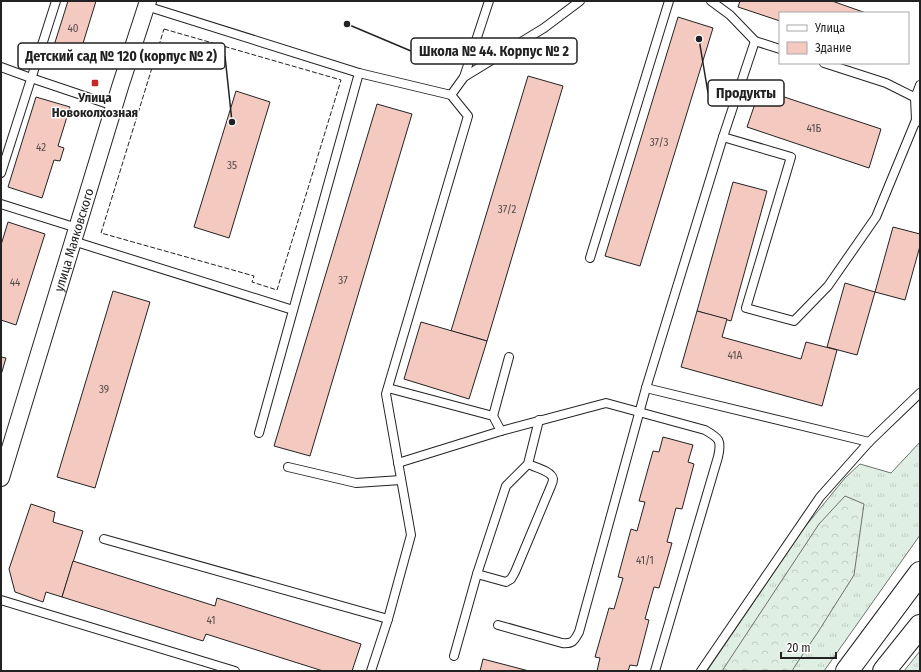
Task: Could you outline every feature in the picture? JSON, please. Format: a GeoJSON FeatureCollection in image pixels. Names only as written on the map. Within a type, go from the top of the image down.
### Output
{"type":"FeatureCollection","features":[{"type":"Feature","properties":{"kind":"main road"},"geometry":{"type":"LineString","coordinates":[[847,671],[920,573]]}},
{"type":"Feature","properties":{"kind":"main road"},"geometry":{"type":"LineString","coordinates":[[884,671],[920,626]]}},
{"type":"Feature","properties":{"kind":"street","name":"улица Маяковского"},"geometry":{"type":"LineString","coordinates":[[1,478],[114,106],[147,4]]}},
{"type":"Feature","properties":{"kind":"lane"},"geometry":{"type":"LineString","coordinates":[[1,173],[56,1]]}},
{"type":"Feature","properties":{"kind":"lane"},"geometry":{"type":"LineString","coordinates":[[451,95],[464,77],[489,1]]}},
{"type":"Feature","properties":{"kind":"lane"},"geometry":{"type":"LineString","coordinates":[[464,77],[544,28],[580,1]]}},
{"type":"Feature","properties":{"kind":"lane"},"geometry":{"type":"LineString","coordinates":[[590,258],[669,1]]}},
{"type":"Feature","properties":{"kind":"lane"},"geometry":{"type":"LineString","coordinates":[[711,1],[730,15],[755,41],[779,49]]}},
{"type":"Feature","properties":{"kind":"lane"},"geometry":{"type":"LineString","coordinates":[[147,4],[359,73],[451,95],[468,116],[386,394],[411,535],[388,619],[371,671]]}},
{"type":"Feature","properties":{"kind":"lane"},"geometry":{"type":"LineString","coordinates":[[498,625],[569,644],[574,640],[579,632],[646,388],[723,137],[755,41]]}},
{"type":"Feature","properties":{"kind":"lane"},"geometry":{"type":"LineString","coordinates":[[827,64],[886,83],[917,99]]}},
{"type":"Feature","properties":{"kind":"lane"},"geometry":{"type":"LineString","coordinates":[[1,67],[114,106]]}},
{"type":"Feature","properties":{"kind":"lane"},"geometry":{"type":"LineString","coordinates":[[259,433],[359,73]]}},
{"type":"Feature","properties":{"kind":"lane"},"geometry":{"type":"LineString","coordinates":[[723,137],[791,157],[746,308],[794,322],[828,286],[876,217],[918,121],[917,99],[920,85]]}},
{"type":"Feature","properties":{"kind":"lane"},"geometry":{"type":"LineString","coordinates":[[1,204],[75,235],[293,310]]}},
{"type":"Feature","properties":{"kind":"lane"},"geometry":{"type":"LineString","coordinates":[[501,430],[493,416],[509,357]]}},
{"type":"Feature","properties":{"kind":"lane"},"geometry":{"type":"LineString","coordinates":[[388,388],[493,416]]}},
{"type":"Feature","properties":{"kind":"lane"},"geometry":{"type":"LineString","coordinates":[[646,388],[869,442]]}},
{"type":"Feature","properties":{"kind":"lane"},"geometry":{"type":"LineString","coordinates":[[701,671],[820,497],[869,442],[920,392]]}},
{"type":"Feature","properties":{"kind":"lane"},"geometry":{"type":"LineString","coordinates":[[398,463],[501,430],[606,403],[705,430],[714,435],[718,439],[720,447],[655,671]]}},
{"type":"Feature","properties":{"kind":"lane"},"geometry":{"type":"LineString","coordinates":[[454,656],[477,574],[506,486],[528,464],[539,420]]}},
{"type":"Feature","properties":{"kind":"lane"},"geometry":{"type":"LineString","coordinates":[[477,574],[506,582],[511,579],[515,572],[553,479],[551,475],[545,471],[528,464]]}},
{"type":"Feature","properties":{"kind":"lane"},"geometry":{"type":"LineString","coordinates":[[288,467],[356,483],[401,480]]}},
{"type":"Feature","properties":{"kind":"lane"},"geometry":{"type":"LineString","coordinates":[[104,539],[388,619]]}},
{"type":"Feature","properties":{"kind":"lane"},"geometry":{"type":"LineString","coordinates":[[1,600],[235,671]]}},
{"type":"Feature","properties":{"kind":"green space"},"geometry":{"type":"Polygon","coordinates":[[[920,442],[920,535],[824,671],[707,671],[804,528],[845,478],[860,464],[891,473],[920,442]]]}},
{"type":"Feature","properties":{"kind":"green space"},"geometry":{"type":"Polygon","coordinates":[[[845,496],[864,504],[854,575],[792,671],[722,671],[819,524],[845,496]]]}},
{"type":"Feature","properties":{"kind":"green space"},"geometry":{"type":"Polygon","coordinates":[[[920,651],[920,671],[904,671],[920,651]]]}},
{"type":"Feature","properties":{"kind":"building"},"geometry":{"type":"Polygon","coordinates":[[[68,1],[96,1],[77,63],[51,55],[68,1]]]}},
{"type":"Feature","properties":{"kind":"building"},"geometry":{"type":"Polygon","coordinates":[[[740,1],[832,1],[863,12],[779,12],[779,21],[738,7],[740,1]]]}},
{"type":"Feature","properties":{"kind":"building"},"geometry":{"type":"Polygon","coordinates":[[[678,17],[713,28],[640,266],[605,256],[678,17]]]}},
{"type":"Feature","properties":{"kind":"building"},"geometry":{"type":"Polygon","coordinates":[[[528,76],[563,86],[487,341],[451,331],[528,76]]]}},
{"type":"Feature","properties":{"kind":"building"},"geometry":{"type":"Polygon","coordinates":[[[760,89],[881,129],[869,168],[747,127],[760,89]]]}},
{"type":"Feature","properties":{"kind":"building"},"geometry":{"type":"Polygon","coordinates":[[[236,91],[270,102],[229,238],[194,227],[236,91]]]}},
{"type":"Feature","properties":{"kind":"building"},"geometry":{"type":"Polygon","coordinates":[[[36,97],[70,107],[58,146],[64,148],[60,161],[54,160],[42,198],[8,187],[36,97]]]}},
{"type":"Feature","properties":{"kind":"building"},"geometry":{"type":"Polygon","coordinates":[[[377,104],[412,114],[310,456],[274,446],[377,104]]]}},
{"type":"Feature","properties":{"kind":"building"},"geometry":{"type":"Polygon","coordinates":[[[733,182],[767,191],[731,321],[697,311],[733,182]]]}},
{"type":"Feature","properties":{"kind":"building"},"geometry":{"type":"Polygon","coordinates":[[[8,222],[45,234],[16,325],[1,320],[1,245],[8,222]]]}},
{"type":"Feature","properties":{"kind":"building"},"geometry":{"type":"Polygon","coordinates":[[[893,227],[920,234],[920,246],[905,300],[875,292],[893,227]]]}},
{"type":"Feature","properties":{"kind":"building"},"geometry":{"type":"Polygon","coordinates":[[[845,283],[875,292],[857,355],[827,347],[845,283]]]}},
{"type":"Feature","properties":{"kind":"building"},"geometry":{"type":"Polygon","coordinates":[[[113,291],[150,302],[95,488],[57,477],[113,291]]]}},
{"type":"Feature","properties":{"kind":"building"},"geometry":{"type":"Polygon","coordinates":[[[697,311],[727,319],[722,337],[801,359],[806,342],[837,350],[822,406],[681,367],[697,311]]]}},
{"type":"Feature","properties":{"kind":"building"},"geometry":{"type":"Polygon","coordinates":[[[421,322],[487,341],[469,399],[404,379],[421,322]]]}},
{"type":"Feature","properties":{"kind":"building"},"geometry":{"type":"Polygon","coordinates":[[[1,357],[6,358],[1,375],[1,357]]]}},
{"type":"Feature","properties":{"kind":"building"},"geometry":{"type":"Polygon","coordinates":[[[663,437],[693,445],[688,462],[694,464],[682,509],[676,508],[667,542],[672,543],[659,588],[654,587],[645,619],[649,620],[637,666],[630,665],[628,671],[597,671],[600,658],[595,657],[609,608],[614,609],[623,578],[618,577],[631,529],[637,531],[645,502],[639,501],[653,451],[659,452],[663,437]]]}},
{"type":"Feature","properties":{"kind":"building"},"geometry":{"type":"Polygon","coordinates":[[[31,504],[55,512],[53,522],[83,531],[62,597],[46,592],[43,602],[15,592],[9,569],[31,504]]]}},
{"type":"Feature","properties":{"kind":"building"},"geometry":{"type":"Polygon","coordinates":[[[73,561],[215,606],[217,598],[361,644],[352,671],[323,671],[206,634],[203,641],[62,597],[73,561]]]}},
{"type":"Feature","properties":{"kind":"building"},"geometry":{"type":"Polygon","coordinates":[[[483,659],[529,671],[480,671],[483,659]]]}},
{"type":"Feature","properties":{"kind":"fence"},"geometry":{"type":"LineString","coordinates":[[164,29],[341,80],[277,290],[252,282],[254,276],[101,233],[164,29]]}},
{"type":"Feature","properties":{"kind":"place","name":"Школа № 44. Корпус № 2"},"geometry":{"type":"Point","coordinates":[347,24]}},
{"type":"Feature","properties":{"kind":"place","name":"Продукты"},"geometry":{"type":"Point","coordinates":[699,39]}},
{"type":"Feature","properties":{"kind":"place","name":"Улица Новоколхозная"},"geometry":{"type":"Point","coordinates":[95,83]}},
{"type":"Feature","properties":{"kind":"place","name":"Детский сад № 120 (корпус № 2)"},"geometry":{"type":"Point","coordinates":[232,122]}}]}
